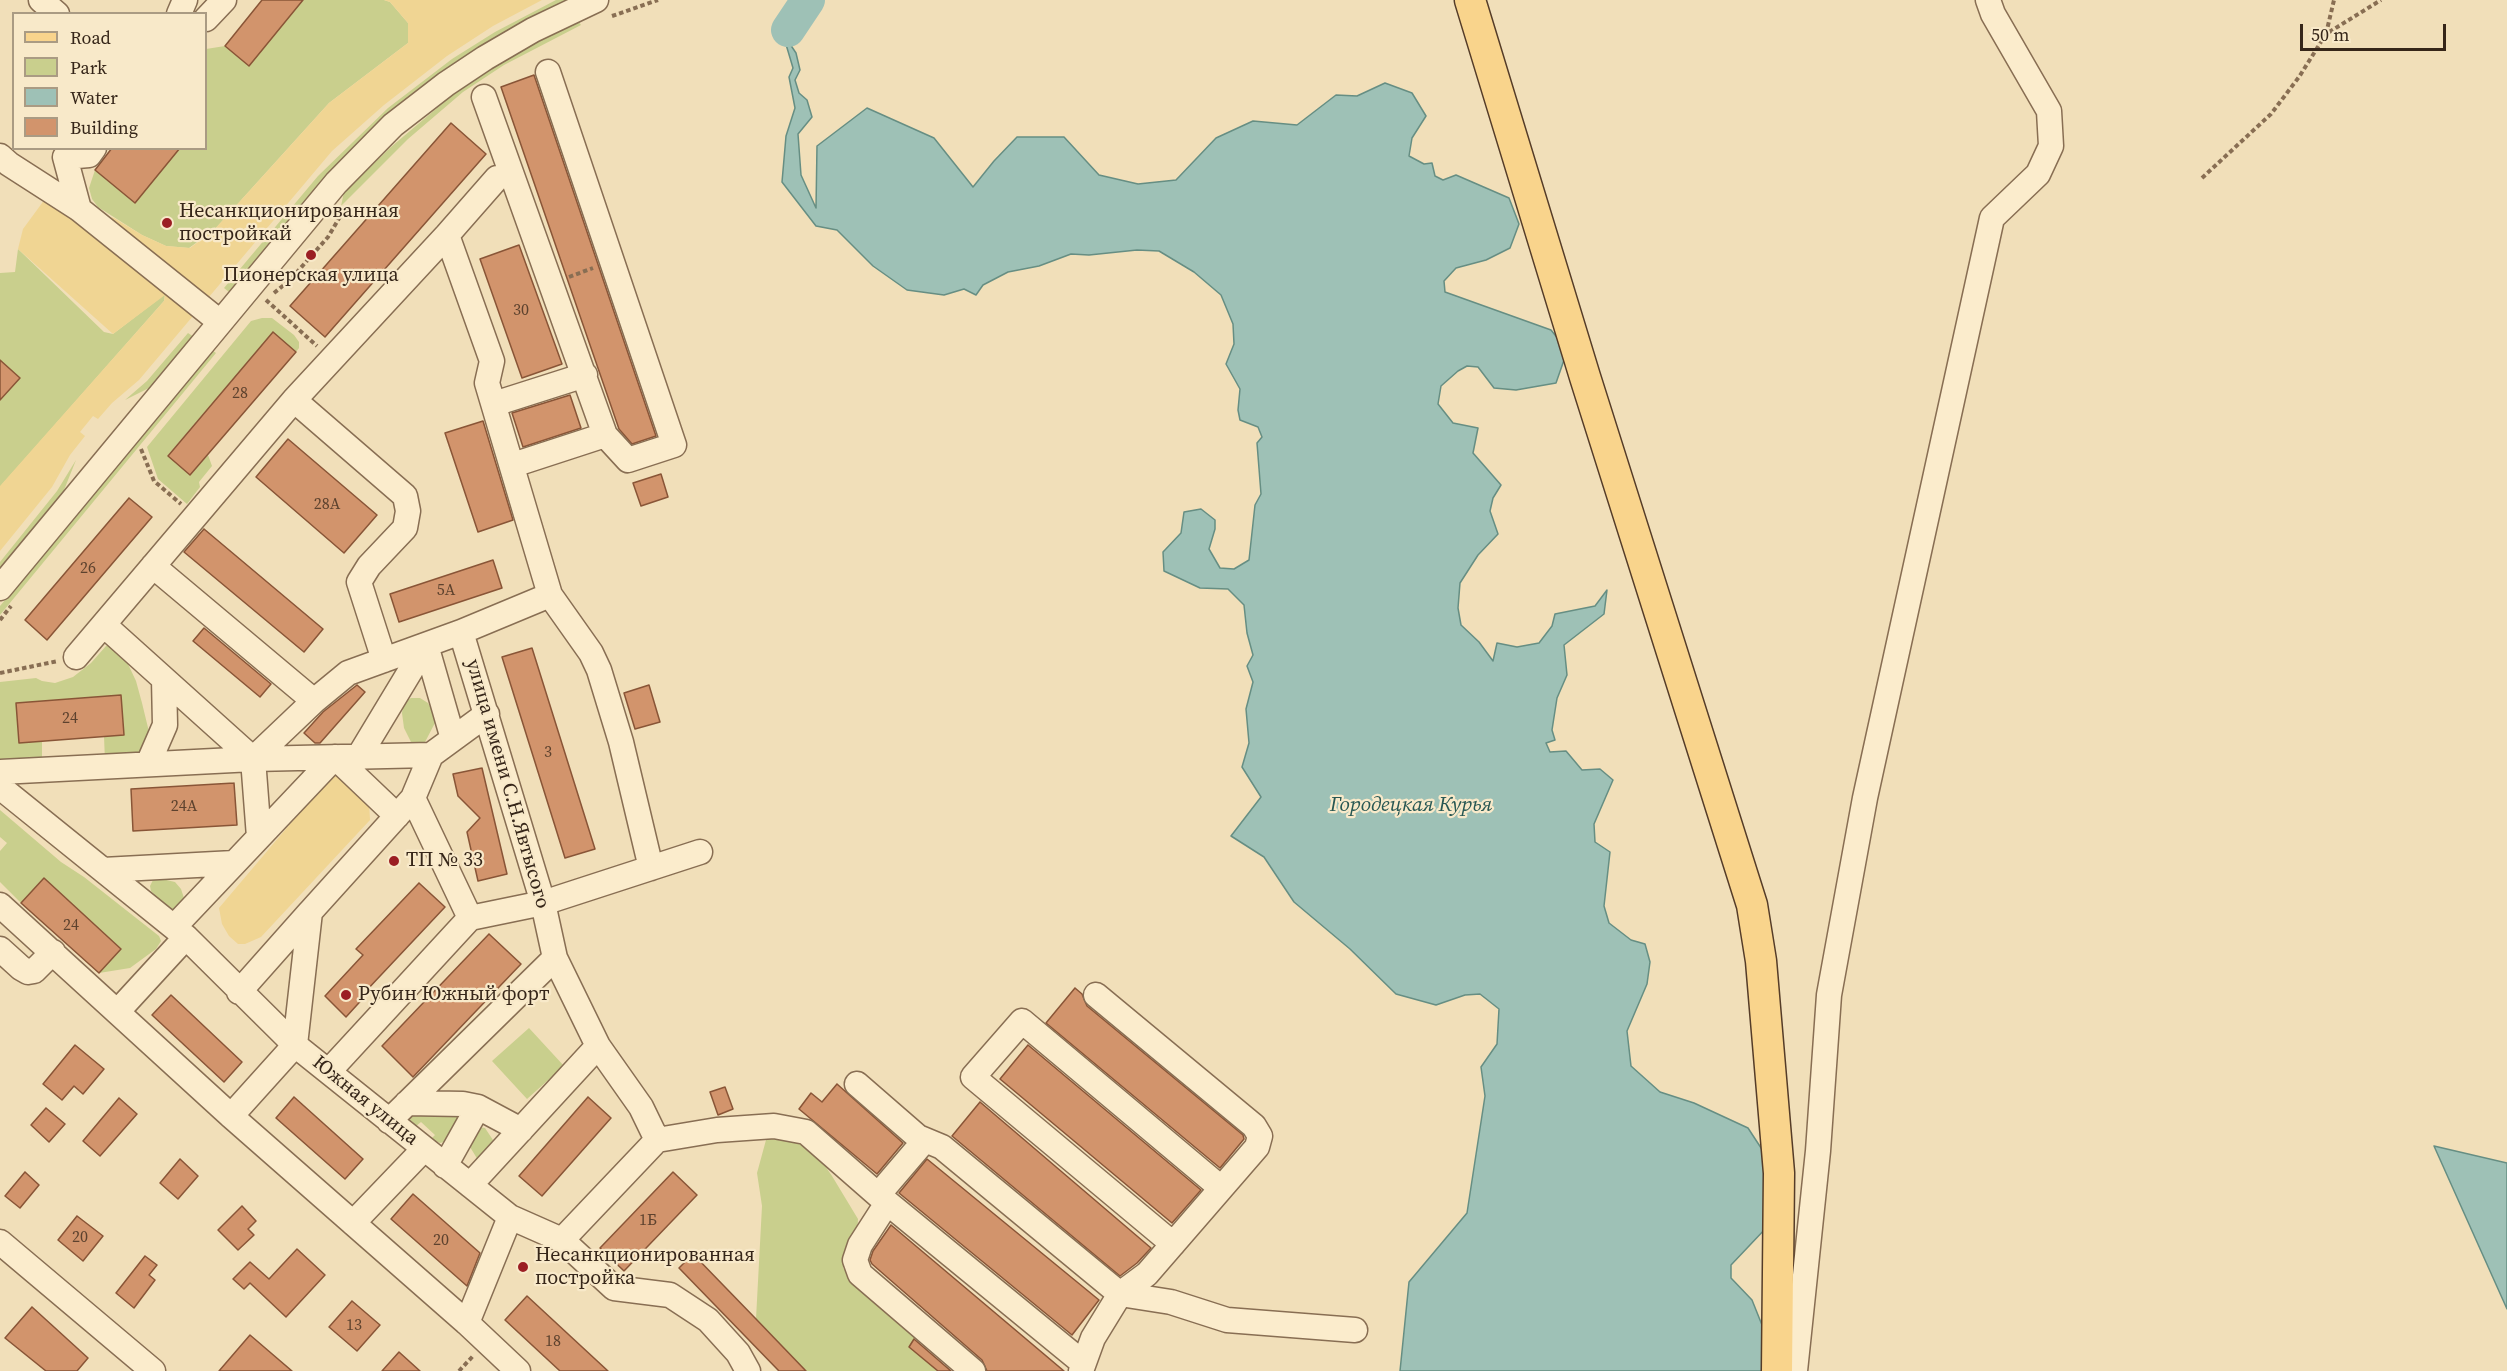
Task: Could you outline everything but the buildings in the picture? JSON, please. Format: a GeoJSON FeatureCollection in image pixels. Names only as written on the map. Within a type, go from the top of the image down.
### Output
{"type":"FeatureCollection","features":[{"type":"Feature","properties":{"kind":"main road"},"geometry":{"type":"LineString","coordinates":[[1470,0],[1589,388],[1752,905],[1761,961],[1779,1173],[1777,1371]]}},
{"type":"Feature","properties":{"kind":"street"},"geometry":{"type":"LineString","coordinates":[[41,0],[55,12]]}},
{"type":"Feature","properties":{"kind":"street"},"geometry":{"type":"LineString","coordinates":[[207,19],[224,0]]}},
{"type":"Feature","properties":{"kind":"street"},"geometry":{"type":"LineString","coordinates":[[0,588],[336,183],[393,125],[446,84],[485,58],[533,30],[596,0]]}},
{"type":"Feature","properties":{"kind":"street"},"geometry":{"type":"LineString","coordinates":[[1794,1371],[1818,1151],[1829,995],[1865,798],[1992,218],[2038,174],[2051,146],[2049,111],[1993,14],[1988,0]]}},
{"type":"Feature","properties":{"kind":"street"},"geometry":{"type":"LineString","coordinates":[[484,97],[605,435],[628,460],[674,445],[548,72]]}},
{"type":"Feature","properties":{"kind":"street"},"geometry":{"type":"LineString","coordinates":[[30,178],[68,153],[88,155],[92,150]]}},
{"type":"Feature","properties":{"kind":"street"},"geometry":{"type":"LineString","coordinates":[[68,153],[79,209]]}},
{"type":"Feature","properties":{"kind":"street"},"geometry":{"type":"LineString","coordinates":[[3,165],[30,178],[79,209],[220,322]]}},
{"type":"Feature","properties":{"kind":"street"},"geometry":{"type":"LineString","coordinates":[[76,657],[294,400],[497,178]]}},
{"type":"Feature","properties":{"kind":"street"},"geometry":{"type":"LineString","coordinates":[[447,235],[492,361],[487,383],[550,595],[591,653],[599,670],[621,742],[651,868]]}},
{"type":"Feature","properties":{"kind":"street"},"geometry":{"type":"LineString","coordinates":[[494,404],[585,375]]}},
{"type":"Feature","properties":{"kind":"street"},"geometry":{"type":"LineString","coordinates":[[294,400],[405,496],[408,511],[405,528],[369,566],[359,582],[384,660]]}},
{"type":"Feature","properties":{"kind":"street"},"geometry":{"type":"LineString","coordinates":[[513,465],[605,435]]}},
{"type":"Feature","properties":{"kind":"street"},"geometry":{"type":"LineString","coordinates":[[153,566],[314,700]]}},
{"type":"Feature","properties":{"kind":"street","name":"улица имени С.Н.Явтысого"},"geometry":{"type":"LineString","coordinates":[[550,595],[461,633],[543,903],[555,958],[598,1046],[641,1107],[657,1140]]}},
{"type":"Feature","properties":{"kind":"street"},"geometry":{"type":"LineString","coordinates":[[104,625],[253,759],[259,837]]}},
{"type":"Feature","properties":{"kind":"street"},"geometry":{"type":"LineString","coordinates":[[253,759],[314,700],[348,673],[461,633]]}},
{"type":"Feature","properties":{"kind":"street"},"geometry":{"type":"LineString","coordinates":[[426,645],[453,739]]}},
{"type":"Feature","properties":{"kind":"street"},"geometry":{"type":"LineString","coordinates":[[118,1011],[234,863],[259,837],[347,757],[426,645]]}},
{"type":"Feature","properties":{"kind":"street"},"geometry":{"type":"LineString","coordinates":[[148,764],[165,725],[164,679]]}},
{"type":"Feature","properties":{"kind":"street"},"geometry":{"type":"LineString","coordinates":[[239,992],[405,807],[431,755],[487,714]]}},
{"type":"Feature","properties":{"kind":"street"},"geometry":{"type":"LineString","coordinates":[[0,772],[253,759],[431,755]]}},
{"type":"Feature","properties":{"kind":"street"},"geometry":{"type":"LineString","coordinates":[[347,757],[405,807],[470,918]]}},
{"type":"Feature","properties":{"kind":"street","name":"Южная улица"},"geometry":{"type":"LineString","coordinates":[[0,787],[180,932],[295,1045],[510,1217],[562,1240],[614,1288],[670,1295],[708,1320],[738,1353],[748,1371]]}},
{"type":"Feature","properties":{"kind":"street"},"geometry":{"type":"LineString","coordinates":[[329,1071],[470,918],[543,903],[700,852]]}},
{"type":"Feature","properties":{"kind":"street"},"geometry":{"type":"LineString","coordinates":[[103,870],[234,863]]}},
{"type":"Feature","properties":{"kind":"street"},"geometry":{"type":"LineString","coordinates":[[0,905],[231,1116],[467,1323],[518,1371]]}},
{"type":"Feature","properties":{"kind":"street"},"geometry":{"type":"LineString","coordinates":[[231,1116],[295,1045],[310,912]]}},
{"type":"Feature","properties":{"kind":"street"},"geometry":{"type":"LineString","coordinates":[[0,949],[28,972],[34,970],[53,952]]}},
{"type":"Feature","properties":{"kind":"street"},"geometry":{"type":"LineString","coordinates":[[389,1121],[555,958]]}},
{"type":"Feature","properties":{"kind":"street"},"geometry":{"type":"LineString","coordinates":[[562,1240],[657,1140],[717,1130],[774,1126],[806,1132],[1082,1367],[1093,1338],[1120,1294],[1147,1274],[1257,1147],[1260,1136],[1254,1126],[1096,995]]}},
{"type":"Feature","properties":{"kind":"street"},"geometry":{"type":"LineString","coordinates":[[1173,1244],[973,1077],[1022,1021],[1221,1188]]}},
{"type":"Feature","properties":{"kind":"street"},"geometry":{"type":"LineString","coordinates":[[470,1185],[598,1046]]}},
{"type":"Feature","properties":{"kind":"street"},"geometry":{"type":"LineString","coordinates":[[857,1084],[918,1137],[942,1147],[1120,1294],[1171,1302],[1227,1320],[1354,1330]]}},
{"type":"Feature","properties":{"kind":"street"},"geometry":{"type":"LineString","coordinates":[[407,1103],[463,1104],[478,1107],[521,1130]]}},
{"type":"Feature","properties":{"kind":"street"},"geometry":{"type":"LineString","coordinates":[[446,1166],[478,1107]]}},
{"type":"Feature","properties":{"kind":"street"},"geometry":{"type":"LineString","coordinates":[[925,1140],[883,1199],[855,1260],[860,1274],[973,1371]]}},
{"type":"Feature","properties":{"kind":"street"},"geometry":{"type":"LineString","coordinates":[[353,1223],[424,1149]]}},
{"type":"Feature","properties":{"kind":"street"},"geometry":{"type":"LineString","coordinates":[[467,1323],[510,1217]]}},
{"type":"Feature","properties":{"kind":"street"},"geometry":{"type":"LineString","coordinates":[[0,1242],[153,1371]]}},
{"type":"Feature","properties":{"kind":"path"},"geometry":{"type":"LineString","coordinates":[[2202,178],[2271,114],[2299,77],[2326,34],[2334,0]]}},
{"type":"Feature","properties":{"kind":"path"},"geometry":{"type":"LineString","coordinates":[[2326,34],[2381,0]]}},
{"type":"Feature","properties":{"kind":"path"},"geometry":{"type":"LineString","coordinates":[[260,305],[290,280],[328,237],[347,203]]}},
{"type":"Feature","properties":{"kind":"path"},"geometry":{"type":"LineString","coordinates":[[552,283],[612,262]]}},
{"type":"Feature","properties":{"kind":"path"},"geometry":{"type":"LineString","coordinates":[[141,449],[154,481],[195,516]]}},
{"type":"Feature","properties":{"kind":"path"},"geometry":{"type":"LineString","coordinates":[[0,673],[76,657]]}},
{"type":"Feature","properties":{"kind":"green space"},"geometry":{"type":"Polygon","coordinates":[[[303,0],[384,0],[390,2],[408,23],[408,43],[329,103],[214,230],[189,248],[166,246],[142,235],[98,207],[92,199],[89,188],[95,170],[133,200],[177,150],[207,150],[207,49],[225,46],[249,65],[303,0]]]}},
{"type":"Feature","properties":{"kind":"green space"},"geometry":{"type":"Polygon","coordinates":[[[556,0],[567,0],[528,19],[468,55],[416,92],[382,121],[317,188],[229,292],[224,288],[318,176],[388,108],[452,59],[495,32],[556,0]]]}},
{"type":"Feature","properties":{"kind":"green space"},"geometry":{"type":"Polygon","coordinates":[[[579,22],[581,25],[504,65],[463,92],[408,139],[341,206],[344,192],[391,147],[463,86],[532,45],[579,22]]]}},
{"type":"Feature","properties":{"kind":"green space"},"geometry":{"type":"Polygon","coordinates":[[[18,249],[104,332],[113,334],[165,294],[164,301],[0,487],[0,400],[20,378],[0,360],[0,273],[15,272],[18,249]]]}},
{"type":"Feature","properties":{"kind":"green space"},"geometry":{"type":"Polygon","coordinates":[[[272,318],[294,335],[299,342],[299,348],[296,352],[273,332],[168,455],[190,475],[208,455],[212,466],[199,482],[200,487],[187,504],[158,479],[147,447],[251,321],[272,318]]]}},
{"type":"Feature","properties":{"kind":"green space"},"geometry":{"type":"Polygon","coordinates":[[[188,333],[194,337],[153,386],[125,400],[147,381],[188,333]]]}},
{"type":"Feature","properties":{"kind":"green space"},"geometry":{"type":"Polygon","coordinates":[[[212,350],[216,353],[0,615],[0,606],[212,350]]]}},
{"type":"Feature","properties":{"kind":"green space"},"geometry":{"type":"Polygon","coordinates":[[[76,460],[62,495],[0,571],[0,562],[57,491],[76,460]]]}},
{"type":"Feature","properties":{"kind":"green space"},"geometry":{"type":"Polygon","coordinates":[[[113,643],[119,645],[136,681],[142,703],[150,736],[142,756],[105,762],[104,736],[124,734],[121,695],[16,703],[19,743],[42,741],[42,760],[0,762],[0,682],[36,678],[55,683],[73,677],[91,663],[106,646],[113,643]]]}},
{"type":"Feature","properties":{"kind":"green space"},"geometry":{"type":"Polygon","coordinates":[[[411,698],[420,698],[428,703],[437,719],[424,744],[415,750],[404,728],[402,713],[404,702],[411,698]]]}},
{"type":"Feature","properties":{"kind":"green space"},"geometry":{"type":"Polygon","coordinates":[[[0,810],[61,862],[84,877],[159,936],[161,941],[156,949],[130,968],[99,973],[121,949],[44,878],[21,903],[0,882],[0,851],[7,843],[0,837],[0,810]]]}},
{"type":"Feature","properties":{"kind":"green space"},"geometry":{"type":"Polygon","coordinates":[[[162,879],[175,882],[181,889],[184,898],[181,908],[176,912],[162,903],[151,891],[150,886],[153,880],[162,879]]]}},
{"type":"Feature","properties":{"kind":"green space"},"geometry":{"type":"Polygon","coordinates":[[[529,1028],[564,1066],[527,1099],[492,1061],[529,1028]]]}},
{"type":"Feature","properties":{"kind":"green space"},"geometry":{"type":"Polygon","coordinates":[[[405,1111],[455,1113],[459,1116],[447,1141],[440,1143],[431,1139],[435,1135],[421,1122],[415,1127],[404,1118],[405,1111]]]}},
{"type":"Feature","properties":{"kind":"green space"},"geometry":{"type":"Polygon","coordinates":[[[479,1127],[485,1128],[493,1140],[493,1151],[481,1165],[468,1139],[479,1127]]]}},
{"type":"Feature","properties":{"kind":"green space"},"geometry":{"type":"Polygon","coordinates":[[[777,1137],[791,1138],[806,1145],[819,1157],[858,1219],[857,1236],[843,1268],[920,1333],[909,1347],[938,1371],[798,1371],[802,1367],[756,1319],[762,1206],[757,1173],[766,1140],[777,1137]]]}},
{"type":"Feature","properties":{"kind":"sand"},"geometry":{"type":"Polygon","coordinates":[[[384,0],[542,0],[493,26],[447,56],[384,105],[332,151],[139,380],[112,403],[98,419],[93,416],[80,432],[85,436],[70,455],[52,487],[0,551],[0,486],[164,301],[165,295],[113,334],[18,249],[23,229],[45,199],[114,218],[166,246],[190,248],[214,230],[329,103],[408,43],[408,23],[390,2],[384,0]]]}},
{"type":"Feature","properties":{"kind":"sand"},"geometry":{"type":"Polygon","coordinates":[[[338,774],[369,802],[370,820],[261,937],[245,944],[238,944],[229,936],[222,924],[219,908],[329,778],[338,774]]]}},
{"type":"Feature","properties":{"kind":"water","name":"Городецкая Курья"},"geometry":{"type":"Polygon","coordinates":[[[788,30],[788,41],[796,53],[800,70],[795,80],[799,93],[807,100],[812,117],[798,134],[801,175],[816,208],[817,146],[867,108],[934,138],[973,187],[1017,137],[1064,137],[1099,175],[1138,184],[1176,180],[1216,138],[1253,121],[1297,125],[1336,95],[1357,96],[1385,83],[1412,93],[1426,116],[1412,138],[1409,156],[1424,164],[1432,163],[1435,176],[1443,180],[1456,175],[1509,198],[1519,224],[1510,248],[1486,260],[1456,268],[1444,281],[1445,292],[1551,330],[1563,345],[1564,360],[1556,383],[1516,390],[1494,388],[1478,367],[1467,366],[1441,386],[1438,404],[1453,423],[1478,428],[1473,453],[1501,485],[1493,498],[1490,511],[1498,534],[1478,555],[1460,583],[1458,608],[1461,625],[1479,642],[1493,661],[1497,643],[1517,647],[1539,643],[1552,626],[1555,614],[1595,606],[1607,590],[1604,614],[1564,645],[1567,675],[1557,698],[1552,730],[1555,740],[1546,743],[1550,752],[1566,751],[1582,770],[1600,769],[1613,780],[1594,824],[1595,842],[1610,852],[1604,906],[1609,923],[1631,940],[1645,944],[1650,962],[1647,984],[1627,1031],[1631,1066],[1660,1092],[1694,1103],[1748,1128],[1765,1154],[1767,1227],[1731,1265],[1731,1278],[1752,1300],[1764,1330],[1763,1371],[1400,1371],[1409,1282],[1467,1213],[1485,1096],[1481,1067],[1497,1044],[1499,1009],[1480,994],[1465,995],[1436,1005],[1396,994],[1350,949],[1294,902],[1264,857],[1231,836],[1261,797],[1242,767],[1249,743],[1246,709],[1253,682],[1247,666],[1253,655],[1247,633],[1244,605],[1228,589],[1200,588],[1164,571],[1163,552],[1181,533],[1184,512],[1201,509],[1215,520],[1215,529],[1209,549],[1220,568],[1234,569],[1249,560],[1255,505],[1261,494],[1257,443],[1262,437],[1258,427],[1240,420],[1238,410],[1240,389],[1226,364],[1234,344],[1233,324],[1221,295],[1194,272],[1159,251],[1137,250],[1089,255],[1071,254],[1039,266],[1008,272],[983,285],[976,295],[964,289],[944,295],[907,290],[873,266],[837,230],[816,226],[782,182],[786,136],[795,108],[789,77],[793,68],[785,41],[788,30]]]}},
{"type":"Feature","properties":{"kind":"water"},"geometry":{"type":"Polygon","coordinates":[[[2434,1146],[2507,1163],[2507,1309],[2434,1146]]]}},
{"type":"Feature","properties":{"kind":"waterway"},"geometry":{"type":"LineString","coordinates":[[788,30],[808,0]]}},
{"type":"Feature","properties":{"kind":"place","name":"Несанкционированная постройкай"},"geometry":{"type":"Point","coordinates":[167,223]}},
{"type":"Feature","properties":{"kind":"place","name":"Пионерская улица"},"geometry":{"type":"Point","coordinates":[311,255]}},
{"type":"Feature","properties":{"kind":"place","name":"ТП № 33"},"geometry":{"type":"Point","coordinates":[394,861]}},
{"type":"Feature","properties":{"kind":"place","name":"Рубин Южный форт"},"geometry":{"type":"Point","coordinates":[346,995]}},
{"type":"Feature","properties":{"kind":"place","name":"Несанкционированная постройка"},"geometry":{"type":"Point","coordinates":[523,1267]}}]}
